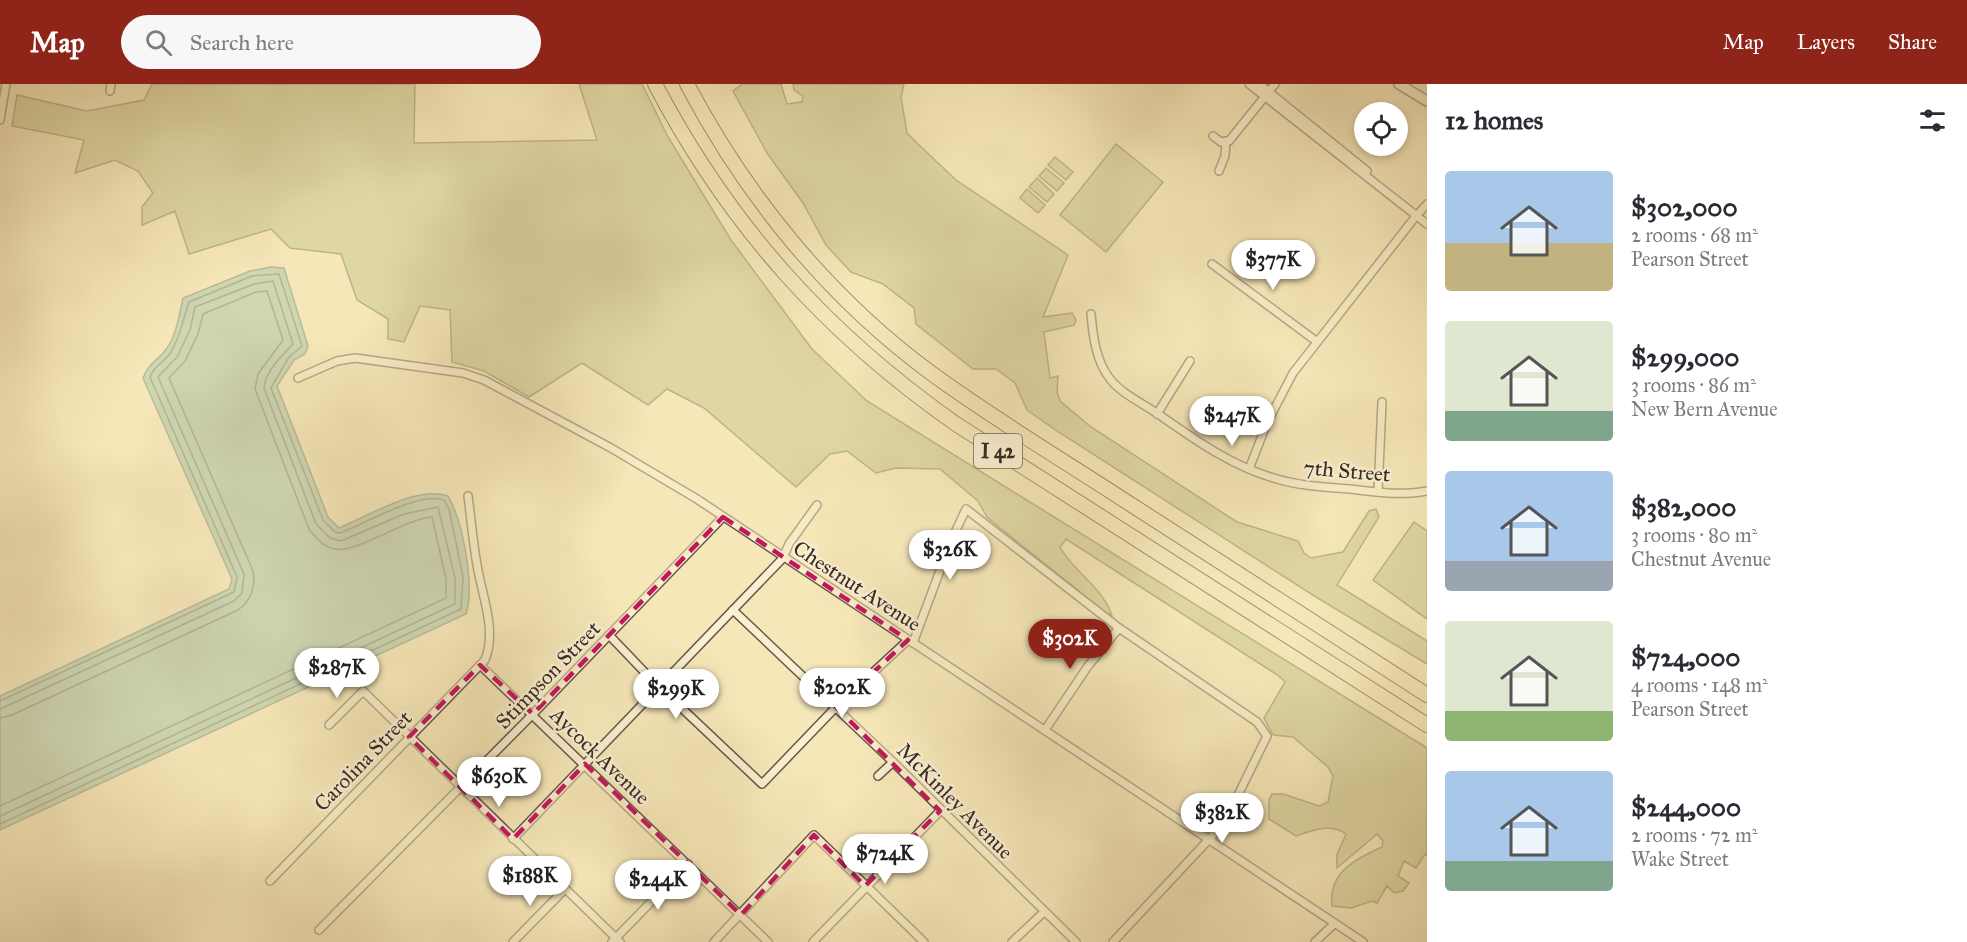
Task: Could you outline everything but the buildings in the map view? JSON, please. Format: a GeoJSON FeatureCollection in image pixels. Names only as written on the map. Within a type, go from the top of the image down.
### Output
{"type":"FeatureCollection","features":[{"type":"Feature","properties":{"kind":"highway","name":"I 42"},"geometry":{"type":"LineString","coordinates":[[655,84],[712,181],[767,255],[825,318],[887,374],[956,424],[1427,725]]}},
{"type":"Feature","properties":{"kind":"highway"},"geometry":{"type":"LineString","coordinates":[[687,84],[733,162],[775,221],[841,295],[900,349],[988,412],[1427,695]]}},
{"type":"Feature","properties":{"kind":"street"},"geometry":{"type":"LineString","coordinates":[[0,120],[6,84]]}},
{"type":"Feature","properties":{"kind":"street"},"geometry":{"type":"LineString","coordinates":[[1249,84],[1266,94],[1427,219]]}},
{"type":"Feature","properties":{"kind":"street"},"geometry":{"type":"LineString","coordinates":[[1259,84],[1266,94]]}},
{"type":"Feature","properties":{"kind":"street"},"geometry":{"type":"LineString","coordinates":[[1219,171],[1226,156],[1226,141],[1275,84]]}},
{"type":"Feature","properties":{"kind":"street"},"geometry":{"type":"LineString","coordinates":[[1399,84],[1427,101]]}},
{"type":"Feature","properties":{"kind":"street"},"geometry":{"type":"LineString","coordinates":[[1213,136],[1221,142],[1226,141]]}},
{"type":"Feature","properties":{"kind":"street"},"geometry":{"type":"LineString","coordinates":[[1249,469],[1279,398],[1316,341],[1427,204]]}},
{"type":"Feature","properties":{"kind":"street"},"geometry":{"type":"LineString","coordinates":[[1418,214],[1427,225]]}},
{"type":"Feature","properties":{"kind":"street"},"geometry":{"type":"LineString","coordinates":[[1212,264],[1316,341]]}},
{"type":"Feature","properties":{"kind":"street","name":"7th Street"},"geometry":{"type":"LineString","coordinates":[[1091,314],[1096,348],[1101,364],[1111,380],[1125,393],[1214,451],[1249,469],[1301,485],[1378,492],[1427,491]]}},
{"type":"Feature","properties":{"kind":"street","name":"Chestnut Avenue"},"geometry":{"type":"LineString","coordinates":[[298,378],[337,361],[356,358],[441,369],[477,378],[656,473],[1363,942]]}},
{"type":"Feature","properties":{"kind":"street"},"geometry":{"type":"LineString","coordinates":[[1157,414],[1190,361]]}},
{"type":"Feature","properties":{"kind":"street"},"geometry":{"type":"LineString","coordinates":[[1378,492],[1382,402]]}},
{"type":"Feature","properties":{"kind":"street"},"geometry":{"type":"LineString","coordinates":[[468,496],[476,562],[490,626],[489,649],[480,665]]}},
{"type":"Feature","properties":{"kind":"street"},"geometry":{"type":"LineString","coordinates":[[513,839],[783,558],[789,544],[817,505]]}},
{"type":"Feature","properties":{"kind":"street"},"geometry":{"type":"LineString","coordinates":[[609,635],[659,687],[762,784],[836,707],[911,642],[951,541],[966,510],[1119,628],[1257,722],[1267,736],[1239,793],[1209,840],[1113,942]]}},
{"type":"Feature","properties":{"kind":"street","name":"Stimpson Street"},"geometry":{"type":"LineString","coordinates":[[319,930],[461,788],[723,517]]}},
{"type":"Feature","properties":{"kind":"street","name":"McKinley Avenue"},"geometry":{"type":"LineString","coordinates":[[733,610],[836,707],[1076,942]]}},
{"type":"Feature","properties":{"kind":"street"},"geometry":{"type":"LineString","coordinates":[[1045,730],[1088,666],[1119,628]]}},
{"type":"Feature","properties":{"kind":"street","name":"Aycock Avenue"},"geometry":{"type":"LineString","coordinates":[[480,665],[768,942]]}},
{"type":"Feature","properties":{"kind":"street","name":"Carolina Street"},"geometry":{"type":"LineString","coordinates":[[270,880],[480,665]]}},
{"type":"Feature","properties":{"kind":"street"},"geometry":{"type":"LineString","coordinates":[[329,725],[363,691],[616,940],[688,864]]}},
{"type":"Feature","properties":{"kind":"street"},"geometry":{"type":"LineString","coordinates":[[878,776],[892,762]]}},
{"type":"Feature","properties":{"kind":"street"},"geometry":{"type":"LineString","coordinates":[[813,942],[940,811]]}},
{"type":"Feature","properties":{"kind":"street"},"geometry":{"type":"LineString","coordinates":[[714,942],[814,835],[924,942]]}},
{"type":"Feature","properties":{"kind":"street"},"geometry":{"type":"LineString","coordinates":[[513,942],[565,889]]}},
{"type":"Feature","properties":{"kind":"street"},"geometry":{"type":"LineString","coordinates":[[1012,942],[1044,912]]}},
{"type":"Feature","properties":{"kind":"street"},"geometry":{"type":"LineString","coordinates":[[1315,942],[1334,924]]}},
{"type":"Feature","properties":{"kind":"street"},"geometry":{"type":"LineString","coordinates":[[911,942],[917,936]]}},
{"type":"Feature","properties":{"kind":"highlighted area"},"geometry":{"type":"Polygon","coordinates":[[[723,517],[908,640],[836,707],[940,811],[865,886],[814,835],[741,915],[585,764],[513,839],[409,737],[480,665],[533,714],[723,517]]]}},
{"type":"Feature","properties":{"kind":"shaded area"},"geometry":{"type":"Polygon","coordinates":[[[152,84],[415,84],[414,143],[597,140],[579,84],[642,84],[668,137],[731,240],[812,349],[867,401],[1427,748],[1427,856],[1425,854],[1416,868],[1404,861],[1398,876],[1409,883],[1403,891],[1394,893],[1387,886],[1377,903],[1372,901],[1351,908],[1332,906],[1334,885],[1339,876],[1353,862],[1382,847],[1383,841],[1377,834],[1337,868],[1337,855],[1346,834],[1328,828],[1296,836],[1269,819],[1269,800],[1272,794],[1283,794],[1319,806],[1328,802],[1333,776],[1328,767],[1293,737],[1273,735],[1264,718],[1285,682],[1066,539],[1060,547],[1103,598],[1112,616],[987,517],[978,501],[940,469],[896,468],[876,473],[847,451],[830,454],[796,487],[704,408],[667,389],[648,405],[582,363],[529,397],[484,371],[452,362],[450,310],[420,306],[404,342],[388,339],[388,319],[357,300],[341,254],[290,248],[271,229],[189,254],[175,211],[142,225],[142,207],[153,193],[138,171],[115,160],[75,173],[84,140],[12,126],[17,95],[87,111],[144,100],[152,84]]]}},
{"type":"Feature","properties":{"kind":"shaded area"},"geometry":{"type":"Polygon","coordinates":[[[742,84],[781,84],[787,104],[802,102],[803,96],[794,90],[793,84],[904,84],[901,97],[907,133],[956,180],[1068,255],[1043,317],[1072,313],[1076,320],[1074,325],[1044,332],[1050,378],[1058,376],[1057,392],[1060,401],[1091,427],[1237,522],[1298,541],[1304,553],[1311,558],[1343,552],[1369,511],[1376,509],[1379,517],[1337,585],[1427,641],[1427,664],[1316,597],[1060,433],[1027,410],[1015,383],[996,369],[973,369],[916,324],[914,308],[883,284],[851,272],[826,245],[803,203],[767,153],[733,91],[742,84]]]}},
{"type":"Feature","properties":{"kind":"shaded area"},"geometry":{"type":"Polygon","coordinates":[[[1116,144],[1163,182],[1106,252],[1060,215],[1116,144]]]}},
{"type":"Feature","properties":{"kind":"shaded area"},"geometry":{"type":"Polygon","coordinates":[[[1055,157],[1073,172],[1066,180],[1048,165],[1055,157]]]}},
{"type":"Feature","properties":{"kind":"shaded area"},"geometry":{"type":"Polygon","coordinates":[[[1046,168],[1064,183],[1057,191],[1039,176],[1046,168]]]}},
{"type":"Feature","properties":{"kind":"shaded area"},"geometry":{"type":"Polygon","coordinates":[[[1037,178],[1054,194],[1047,202],[1029,187],[1037,178]]]}},
{"type":"Feature","properties":{"kind":"shaded area"},"geometry":{"type":"Polygon","coordinates":[[[1027,189],[1045,205],[1038,213],[1020,198],[1027,189]]]}},
{"type":"Feature","properties":{"kind":"shaded area"},"geometry":{"type":"Polygon","coordinates":[[[1414,522],[1427,531],[1427,619],[1373,580],[1414,522]]]}},
{"type":"Feature","properties":{"kind":"water"},"geometry":{"type":"Polygon","coordinates":[[[271,267],[284,268],[308,346],[305,354],[294,360],[277,386],[328,517],[339,528],[408,498],[436,494],[448,496],[463,537],[466,554],[469,587],[466,614],[0,830],[0,696],[229,589],[232,579],[143,378],[171,340],[183,298],[250,271],[271,267]]]}}]}
